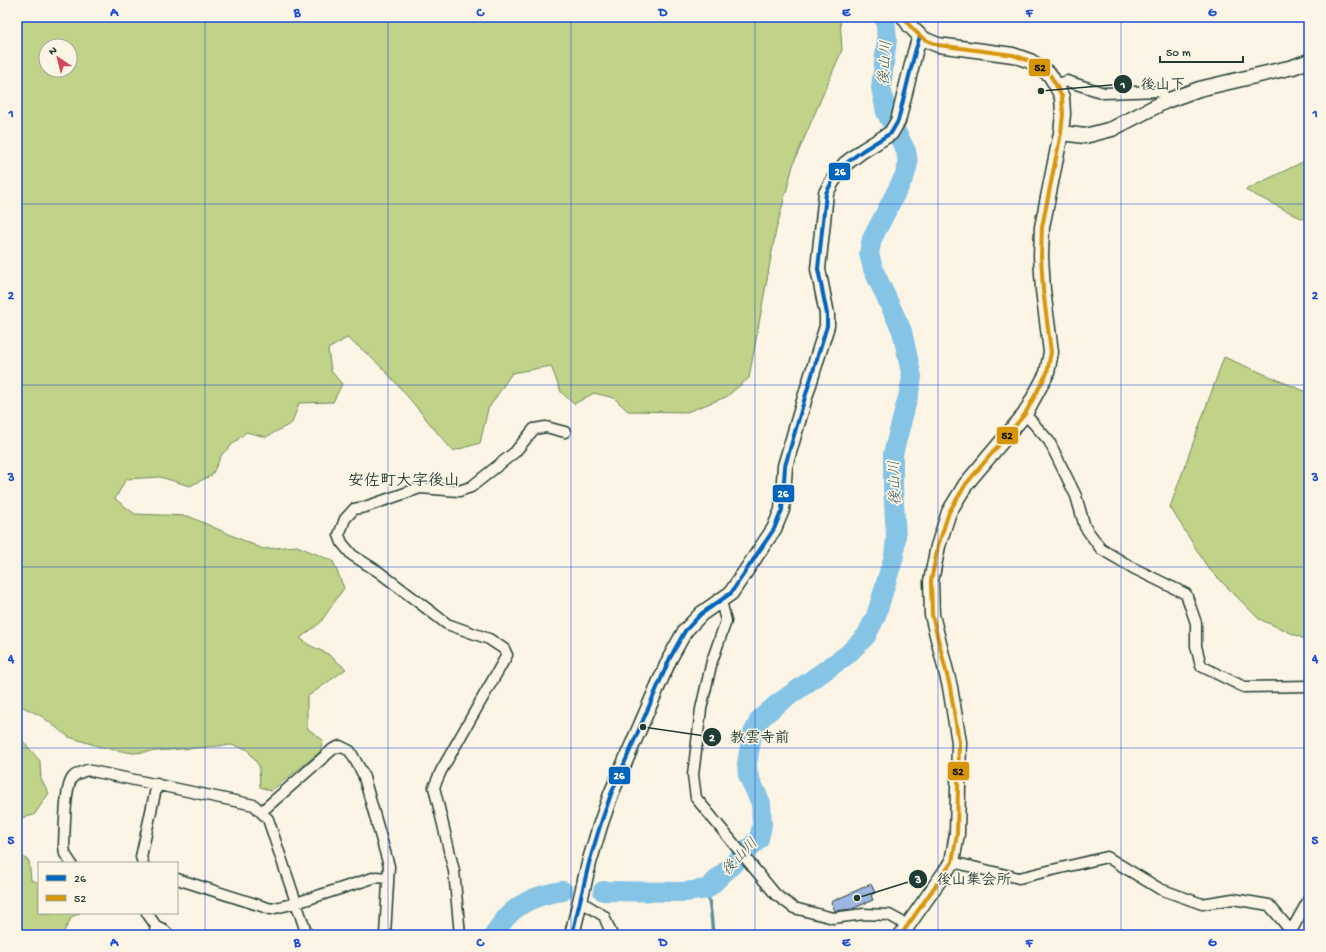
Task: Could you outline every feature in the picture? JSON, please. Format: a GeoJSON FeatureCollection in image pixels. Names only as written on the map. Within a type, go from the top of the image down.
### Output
{"type":"FeatureCollection","features":[{"type":"Feature","properties":{"kind":"street"},"geometry":{"type":"LineString","coordinates":[[721,601],[726,621],[712,661],[701,709],[693,775],[696,798],[776,895],[794,908],[833,918],[864,914],[889,916],[905,930],[952,862],[957,834],[959,742],[950,687],[932,615],[931,581],[938,546],[949,512],[966,484],[1025,414],[1047,373],[1051,352],[1043,290],[1041,256],[1042,227],[1061,133],[1063,114],[1062,97],[1050,75],[1030,61],[1013,55],[953,48],[938,44],[920,36],[910,26],[904,17]]}},
{"type":"Feature","properties":{"kind":"street"},"geometry":{"type":"LineString","coordinates":[[572,935],[589,863],[611,794],[670,658],[685,631],[701,614],[731,593],[774,529],[782,510],[785,466],[827,326],[827,314],[818,269],[826,193],[845,164],[862,151],[891,133],[898,121],[920,36]]}},
{"type":"Feature","properties":{"kind":"street"},"geometry":{"type":"LineString","coordinates":[[1061,133],[1085,136],[1112,129],[1166,101],[1199,89],[1293,67],[1309,61]]}},
{"type":"Feature","properties":{"kind":"street"},"geometry":{"type":"LineString","coordinates":[[1056,85],[1067,81],[1104,93],[1161,91],[1166,101]]}},
{"type":"Feature","properties":{"kind":"street"},"geometry":{"type":"LineString","coordinates":[[1025,414],[1050,441],[1076,496],[1085,527],[1101,549],[1133,568],[1186,594],[1196,623],[1196,646],[1201,666],[1244,687],[1309,686]]}},
{"type":"Feature","properties":{"kind":"street"},"geometry":{"type":"LineString","coordinates":[[460,935],[454,871],[434,787],[441,771],[508,654],[504,648],[488,639],[447,624],[379,572],[352,555],[342,543],[339,535],[345,519],[354,509],[366,507],[420,488],[459,491],[471,486],[515,452],[534,429],[546,427],[565,432]]}},
{"type":"Feature","properties":{"kind":"street"},"geometry":{"type":"LineString","coordinates":[[261,812],[333,749],[340,746],[350,751],[363,774],[389,866],[387,878],[385,935]]}},
{"type":"Feature","properties":{"kind":"street"},"geometry":{"type":"LineString","coordinates":[[70,862],[65,854],[64,846],[68,788],[72,778],[77,773],[87,770],[254,805],[268,819],[307,935]]}},
{"type":"Feature","properties":{"kind":"street"},"geometry":{"type":"LineString","coordinates":[[143,862],[141,857],[157,784]]}},
{"type":"Feature","properties":{"kind":"street"},"geometry":{"type":"LineString","coordinates":[[952,862],[1019,878],[1107,857],[1160,889],[1202,904],[1233,899],[1269,905],[1290,933],[1309,899]]}},
{"type":"Feature","properties":{"kind":"street"},"geometry":{"type":"LineString","coordinates":[[178,880],[271,908],[296,903],[376,877],[387,878]]}},
{"type":"Feature","properties":{"kind":"street"},"geometry":{"type":"LineString","coordinates":[[580,901],[604,916],[612,935]]}},
{"type":"Feature","properties":{"kind":"street"},"geometry":{"type":"LineString","coordinates":[[146,914],[155,931],[163,929],[169,935]]}},
{"type":"Feature","properties":{"kind":"green space"},"geometry":{"type":"Polygon","coordinates":[[[17,17],[840,17],[842,50],[794,162],[776,230],[749,378],[726,397],[687,412],[628,411],[614,398],[594,393],[574,404],[561,392],[551,366],[512,373],[488,409],[480,443],[453,451],[390,376],[347,338],[328,349],[331,371],[342,384],[333,402],[299,403],[292,423],[266,437],[246,432],[222,454],[212,475],[190,486],[160,477],[126,479],[115,499],[135,514],[188,516],[263,549],[297,546],[333,561],[344,588],[320,623],[300,638],[309,645],[328,654],[346,669],[307,697],[307,728],[323,740],[320,752],[271,791],[260,787],[259,766],[247,749],[231,745],[133,753],[104,748],[69,737],[41,716],[19,705],[17,707],[17,17]]]}},
{"type":"Feature","properties":{"kind":"green space"},"geometry":{"type":"Polygon","coordinates":[[[1309,159],[1309,222],[1245,190],[1309,159]]]}},
{"type":"Feature","properties":{"kind":"green space"},"geometry":{"type":"Polygon","coordinates":[[[1224,357],[1309,393],[1309,641],[1259,619],[1208,568],[1170,507],[1224,357]]]}},
{"type":"Feature","properties":{"kind":"green space"},"geometry":{"type":"Polygon","coordinates":[[[17,738],[22,740],[40,761],[41,779],[49,793],[34,815],[17,819],[17,738]]]}},
{"type":"Feature","properties":{"kind":"green space"},"geometry":{"type":"Polygon","coordinates":[[[17,853],[29,861],[31,880],[38,883],[38,914],[78,914],[72,917],[62,935],[17,935],[17,853]]]}},
{"type":"Feature","properties":{"kind":"building"},"geometry":{"type":"Polygon","coordinates":[[[871,884],[875,893],[871,895],[873,900],[852,909],[835,911],[831,902],[871,884]]]}},
{"type":"Feature","properties":{"kind":"waterway","name":"後山川"},"geometry":{"type":"LineString","coordinates":[[603,891],[685,892],[707,889],[759,839],[762,825],[761,803],[748,775],[747,764],[752,735],[760,719],[776,705],[847,655],[866,636],[876,616],[894,556],[896,536],[893,487],[893,454],[912,377],[902,331],[873,269],[869,253],[872,239],[905,175],[908,163],[906,151],[886,112],[881,88],[887,39],[885,17]]}},
{"type":"Feature","properties":{"kind":"waterway"},"geometry":{"type":"LineString","coordinates":[[707,889],[713,935]]}},
{"type":"Feature","properties":{"kind":"waterway"},"geometry":{"type":"LineString","coordinates":[[494,935],[507,917],[522,904],[541,896],[563,891]]}},
{"type":"Feature","properties":{"kind":"transit line","name":"52"},"geometry":{"type":"LineString","coordinates":[[901,935],[952,862],[957,834],[959,742],[950,687],[932,615],[931,581],[938,546],[949,512],[966,484],[1025,414],[1047,373],[1051,352],[1043,290],[1041,256],[1042,227],[1061,133],[1063,114],[1062,97],[1050,75],[1030,61],[1013,55],[938,45],[920,36],[910,26],[904,17]]}},
{"type":"Feature","properties":{"kind":"transit line","name":"26"},"geometry":{"type":"LineString","coordinates":[[572,935],[589,863],[611,794],[670,658],[685,631],[701,614],[731,593],[774,529],[782,510],[785,466],[827,326],[827,314],[818,269],[826,193],[845,164],[862,151],[891,133],[898,121],[920,36]]}},
{"type":"Feature","properties":{"kind":"place","name":"後山下"},"geometry":{"type":"Point","coordinates":[1041,91]}},
{"type":"Feature","properties":{"kind":"place","name":"教雲寺前"},"geometry":{"type":"Point","coordinates":[643,727]}},
{"type":"Feature","properties":{"kind":"place","name":"後山集会所"},"geometry":{"type":"Point","coordinates":[857,898]}},
{"type":"Feature","properties":{"kind":"district","name":"安佐町大字後山"},"geometry":{"type":"Point","coordinates":[404,479]}}]}
